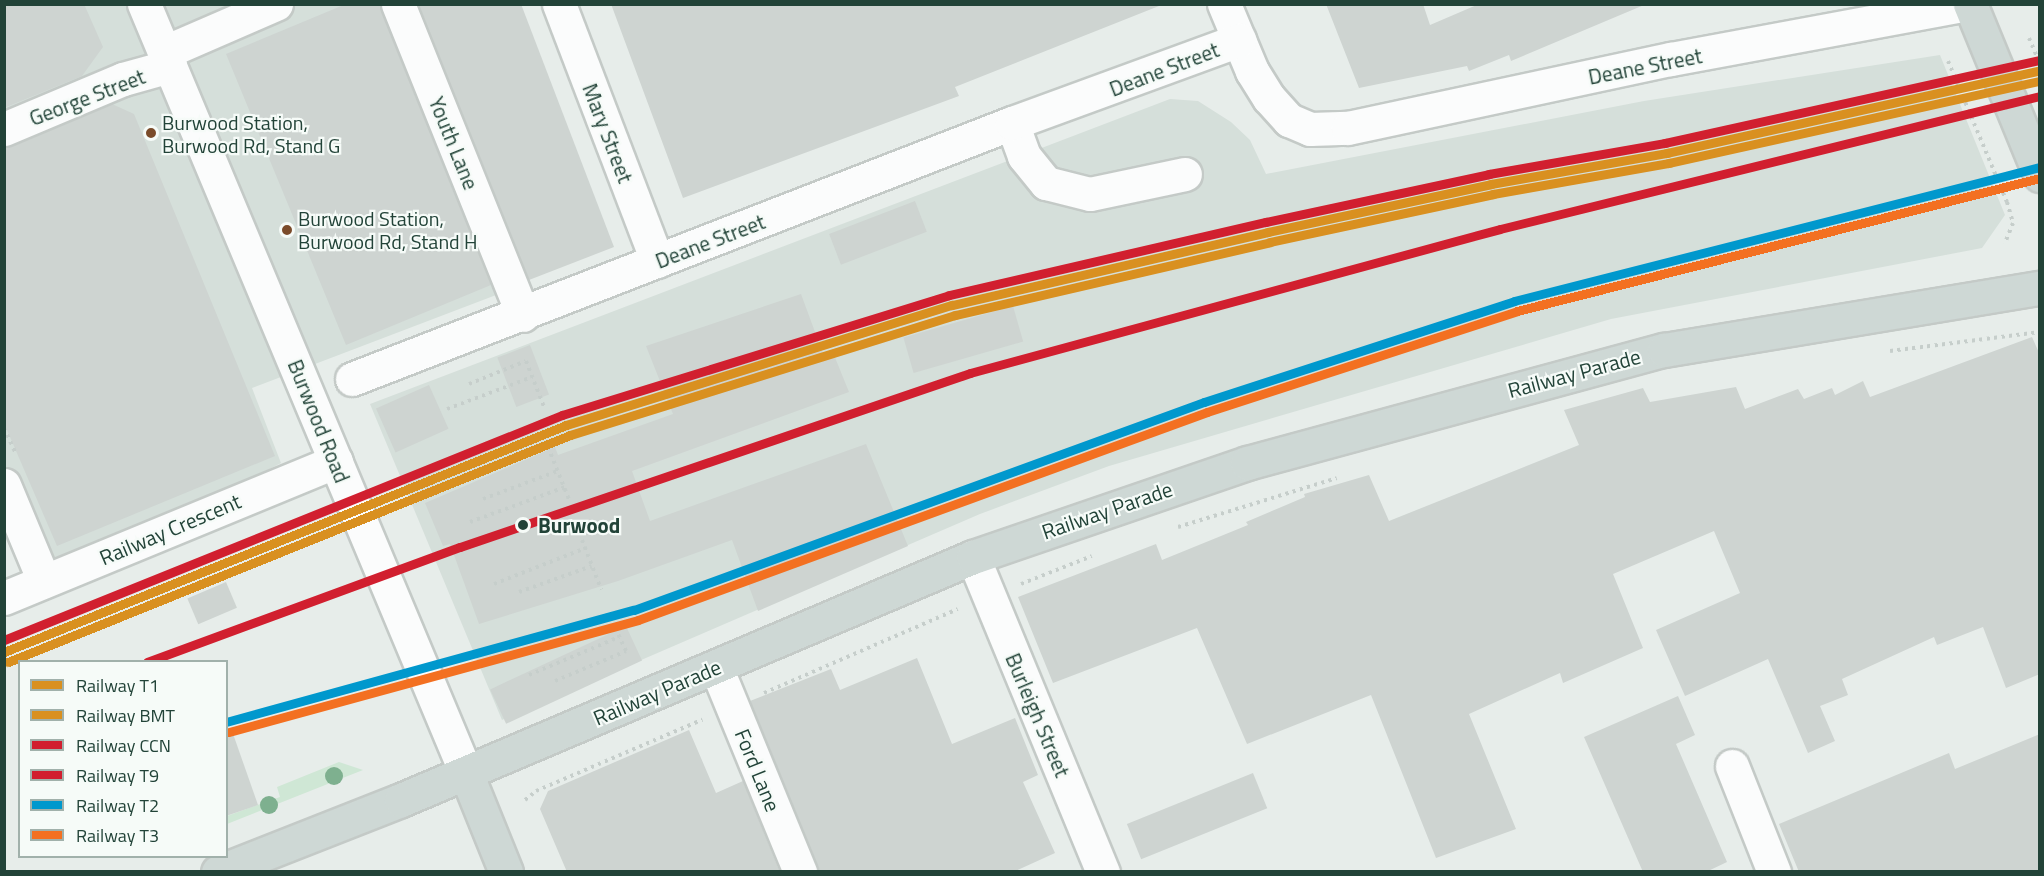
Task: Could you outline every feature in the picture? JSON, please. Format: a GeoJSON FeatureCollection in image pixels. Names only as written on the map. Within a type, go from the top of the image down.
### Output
{"type":"FeatureCollection","features":[{"type":"Feature","properties":{"kind":"main road"},"geometry":{"type":"LineString","coordinates":[[1972,11],[2040,175]]}},
{"type":"Feature","properties":{"kind":"main road","name":"Railway Parade"},"geometry":{"type":"LineString","coordinates":[[218,872],[466,773],[973,558],[1247,463],[1608,362],[1664,350],[2040,288]]}},
{"type":"Feature","properties":{"kind":"main road","name":"Burwood Road"},"geometry":{"type":"LineString","coordinates":[[466,773],[506,872]]}},
{"type":"Feature","properties":{"kind":"street","name":"Burwood Road"},"geometry":{"type":"LineString","coordinates":[[144,4],[466,773]]}},
{"type":"Feature","properties":{"kind":"street","name":"George Street"},"geometry":{"type":"LineString","coordinates":[[4,129],[167,59],[276,4]]}},
{"type":"Feature","properties":{"kind":"street","name":"Youth Lane"},"geometry":{"type":"LineString","coordinates":[[398,4],[523,315]]}},
{"type":"Feature","properties":{"kind":"street","name":"Mary Street"},"geometry":{"type":"LineString","coordinates":[[559,4],[657,261]]}},
{"type":"Feature","properties":{"kind":"street"},"geometry":{"type":"LineString","coordinates":[[1224,4],[1239,40]]}},
{"type":"Feature","properties":{"kind":"street","name":"Deane Street"},"geometry":{"type":"LineString","coordinates":[[352,379],[523,315],[1012,123],[1239,40],[1252,71],[1289,120],[1310,129],[1348,128],[1671,59],[1972,11]]}},
{"type":"Feature","properties":{"kind":"street"},"geometry":{"type":"LineString","coordinates":[[1012,123],[1024,156],[1046,183],[1090,194],[1185,174]]}},
{"type":"Feature","properties":{"kind":"street","name":"Railway Crescent"},"geometry":{"type":"LineString","coordinates":[[4,597],[336,461]]}},
{"type":"Feature","properties":{"kind":"street"},"geometry":{"type":"LineString","coordinates":[[4,485],[45,581]]}},
{"type":"Feature","properties":{"kind":"street","name":"Burleigh Street"},"geometry":{"type":"LineString","coordinates":[[973,558],[1103,872]]}},
{"type":"Feature","properties":{"kind":"street","name":"Ford Lane"},"geometry":{"type":"LineString","coordinates":[[716,667],[800,872]]}},
{"type":"Feature","properties":{"kind":"street"},"geometry":{"type":"LineString","coordinates":[[1732,766],[1774,872]]}},
{"type":"Feature","properties":{"kind":"path"},"geometry":{"type":"LineString","coordinates":[[2029,38],[2040,64]]}},
{"type":"Feature","properties":{"kind":"path"},"geometry":{"type":"LineString","coordinates":[[1948,61],[2010,213],[2013,224],[2005,243]]}},
{"type":"Feature","properties":{"kind":"path"},"geometry":{"type":"LineString","coordinates":[[1887,352],[2040,332]]}},
{"type":"Feature","properties":{"kind":"path"},"geometry":{"type":"LineString","coordinates":[[469,384],[525,361],[544,407]]}},
{"type":"Feature","properties":{"kind":"path"},"geometry":{"type":"LineString","coordinates":[[447,409],[532,377]]}},
{"type":"Feature","properties":{"kind":"path"},"geometry":{"type":"LineString","coordinates":[[548,447],[570,502]]}},
{"type":"Feature","properties":{"kind":"path"},"geometry":{"type":"LineString","coordinates":[[483,499],[558,471]]}},
{"type":"Feature","properties":{"kind":"path"},"geometry":{"type":"LineString","coordinates":[[1172,529],[1341,477]]}},
{"type":"Feature","properties":{"kind":"path"},"geometry":{"type":"LineString","coordinates":[[470,522],[565,487]]}},
{"type":"Feature","properties":{"kind":"path"},"geometry":{"type":"LineString","coordinates":[[582,540],[601,589]]}},
{"type":"Feature","properties":{"kind":"path"},"geometry":{"type":"LineString","coordinates":[[494,584],[586,548]]}},
{"type":"Feature","properties":{"kind":"path"},"geometry":{"type":"LineString","coordinates":[[525,800],[536,791],[989,597],[1095,555]]}},
{"type":"Feature","properties":{"kind":"path"},"geometry":{"type":"LineString","coordinates":[[519,592],[592,566]]}},
{"type":"Feature","properties":{"kind":"path"},"geometry":{"type":"LineString","coordinates":[[555,681],[626,651],[614,626]]}},
{"type":"Feature","properties":{"kind":"path"},"geometry":{"type":"LineString","coordinates":[[529,675],[619,637]]}},
{"type":"Feature","properties":{"kind":"shaded area"},"geometry":{"type":"Polygon","coordinates":[[[4,5],[383,5],[407,60],[386,69],[418,145],[439,139],[504,292],[252,388],[281,463],[79,567],[44,581],[5,485],[4,5]]]}},
{"type":"Feature","properties":{"kind":"shaded area"},"geometry":{"type":"Polygon","coordinates":[[[1940,55],[2005,215],[1982,248],[1611,319],[1109,466],[980,514],[502,720],[370,404],[1170,99],[1198,101],[1231,122],[1250,140],[1266,174],[1644,101],[1940,55]]]}},
{"type":"Feature","properties":{"kind":"green space"},"geometry":{"type":"Polygon","coordinates":[[[339,762],[363,770],[228,824],[228,816],[280,797],[277,787],[339,762]]]}},
{"type":"Feature","properties":{"kind":"building"},"geometry":{"type":"Polygon","coordinates":[[[4,4],[84,4],[103,47],[82,76],[4,108],[4,4]]]}},
{"type":"Feature","properties":{"kind":"building"},"geometry":{"type":"Polygon","coordinates":[[[346,4],[380,4],[491,285],[346,345],[226,54],[346,4]]]}},
{"type":"Feature","properties":{"kind":"building"},"geometry":{"type":"Polygon","coordinates":[[[418,4],[521,4],[614,247],[529,280],[418,4]]]}},
{"type":"Feature","properties":{"kind":"building"},"geometry":{"type":"Polygon","coordinates":[[[611,4],[1159,4],[1159,6],[955,87],[959,96],[683,198],[611,4]]]}},
{"type":"Feature","properties":{"kind":"building"},"geometry":{"type":"Polygon","coordinates":[[[1326,4],[1423,4],[1430,25],[1479,4],[1644,5],[1511,61],[1509,55],[1469,71],[1467,66],[1359,88],[1326,4]]]}},
{"type":"Feature","properties":{"kind":"building"},"geometry":{"type":"Polygon","coordinates":[[[112,104],[134,114],[275,456],[57,546],[4,423],[4,147],[112,104]]]}},
{"type":"Feature","properties":{"kind":"building"},"geometry":{"type":"Polygon","coordinates":[[[915,201],[927,232],[841,265],[829,234],[915,201]]]}},
{"type":"Feature","properties":{"kind":"building"},"geometry":{"type":"Polygon","coordinates":[[[801,294],[825,359],[834,355],[849,392],[632,471],[650,521],[866,444],[908,546],[758,611],[732,540],[618,581],[479,624],[450,544],[443,546],[425,503],[555,447],[558,455],[673,414],[646,346],[801,294]]]}},
{"type":"Feature","properties":{"kind":"building"},"geometry":{"type":"Polygon","coordinates":[[[1013,306],[1023,342],[914,373],[903,337],[1013,306]]]}},
{"type":"Feature","properties":{"kind":"building"},"geometry":{"type":"Polygon","coordinates":[[[2032,337],[2040,355],[2040,674],[2006,688],[1983,627],[1937,645],[1934,637],[1842,679],[1848,695],[1820,706],[1835,741],[1808,753],[1768,659],[1685,696],[1656,630],[1740,593],[1714,531],[1613,574],[1643,648],[1563,683],[1560,673],[1469,714],[1516,829],[1436,858],[1371,695],[1247,744],[1197,628],[1053,683],[1018,597],[1156,544],[1162,560],[1248,525],[1246,522],[1305,497],[1304,494],[1369,475],[1389,521],[1579,445],[1564,410],[1643,388],[1650,402],[1736,387],[1745,409],[1798,389],[1804,399],[1832,388],[1835,395],[1863,381],[1870,397],[2032,337]]]}},
{"type":"Feature","properties":{"kind":"building"},"geometry":{"type":"Polygon","coordinates":[[[530,345],[549,394],[516,407],[497,358],[530,345]]]}},
{"type":"Feature","properties":{"kind":"building"},"geometry":{"type":"Polygon","coordinates":[[[429,385],[449,429],[396,452],[376,409],[429,385]]]}},
{"type":"Feature","properties":{"kind":"building"},"geometry":{"type":"Polygon","coordinates":[[[226,582],[237,608],[198,624],[187,598],[226,582]]]}},
{"type":"Feature","properties":{"kind":"building"},"geometry":{"type":"Polygon","coordinates":[[[626,626],[642,660],[506,724],[490,689],[626,626]]]}},
{"type":"Feature","properties":{"kind":"building"},"geometry":{"type":"Polygon","coordinates":[[[917,658],[952,744],[1015,718],[1038,775],[1023,782],[1055,853],[1013,872],[818,872],[750,701],[831,669],[840,690],[917,658]]]}},
{"type":"Feature","properties":{"kind":"building"},"geometry":{"type":"Polygon","coordinates":[[[1678,696],[1695,735],[1676,744],[1727,862],[1706,872],[1643,872],[1584,737],[1678,696]]]}},
{"type":"Feature","properties":{"kind":"building"},"geometry":{"type":"Polygon","coordinates":[[[231,728],[258,805],[228,815],[228,729],[231,728]]]}},
{"type":"Feature","properties":{"kind":"building"},"geometry":{"type":"Polygon","coordinates":[[[689,730],[716,793],[743,781],[780,872],[567,872],[540,809],[548,791],[689,730]]]}},
{"type":"Feature","properties":{"kind":"building"},"geometry":{"type":"Polygon","coordinates":[[[2040,734],[2040,872],[1799,872],[1779,824],[1949,753],[1955,769],[2040,734]]]}},
{"type":"Feature","properties":{"kind":"building"},"geometry":{"type":"Polygon","coordinates":[[[1253,773],[1267,808],[1141,859],[1127,824],[1253,773]]]}},
{"type":"Feature","properties":{"kind":"rail line","name":"CCN"},"geometry":{"type":"LineString","coordinates":[[4,640],[562,415],[949,295],[1266,222],[1489,174],[1665,143],[2038,60]]}},
{"type":"Feature","properties":{"kind":"rail line","name":"T1"},"geometry":{"type":"LineString","coordinates":[[4,652],[566,425],[952,305],[1268,232],[1491,184],[1667,153],[2040,70]]}},
{"type":"Feature","properties":{"kind":"rail line","name":"BMT"},"geometry":{"type":"LineString","coordinates":[[8,662],[570,435],[955,315],[1270,242],[1493,194],[1669,163],[2040,81]]}},
{"type":"Feature","properties":{"kind":"rail line","name":"T9"},"geometry":{"type":"LineString","coordinates":[[152,660],[460,547],[970,373],[1500,229],[2040,96]]}},
{"type":"Feature","properties":{"kind":"rail line","name":"T2"},"geometry":{"type":"LineString","coordinates":[[228,721],[634,610],[1204,402],[1514,301],[2040,167]]}},
{"type":"Feature","properties":{"kind":"rail line","name":"T3"},"geometry":{"type":"LineString","coordinates":[[229,732],[638,620],[1207,412],[1517,311],[2040,178]]}},
{"type":"Feature","properties":{"kind":"place","name":"Burwood Station, Burwood Rd, Stand G"},"geometry":{"type":"Point","coordinates":[151,133]}},
{"type":"Feature","properties":{"kind":"place","name":"Burwood Station, Burwood Rd, Stand H"},"geometry":{"type":"Point","coordinates":[287,230]}},
{"type":"Feature","properties":{"kind":"place","name":"Burwood"},"geometry":{"type":"Point","coordinates":[523,525]}}]}
